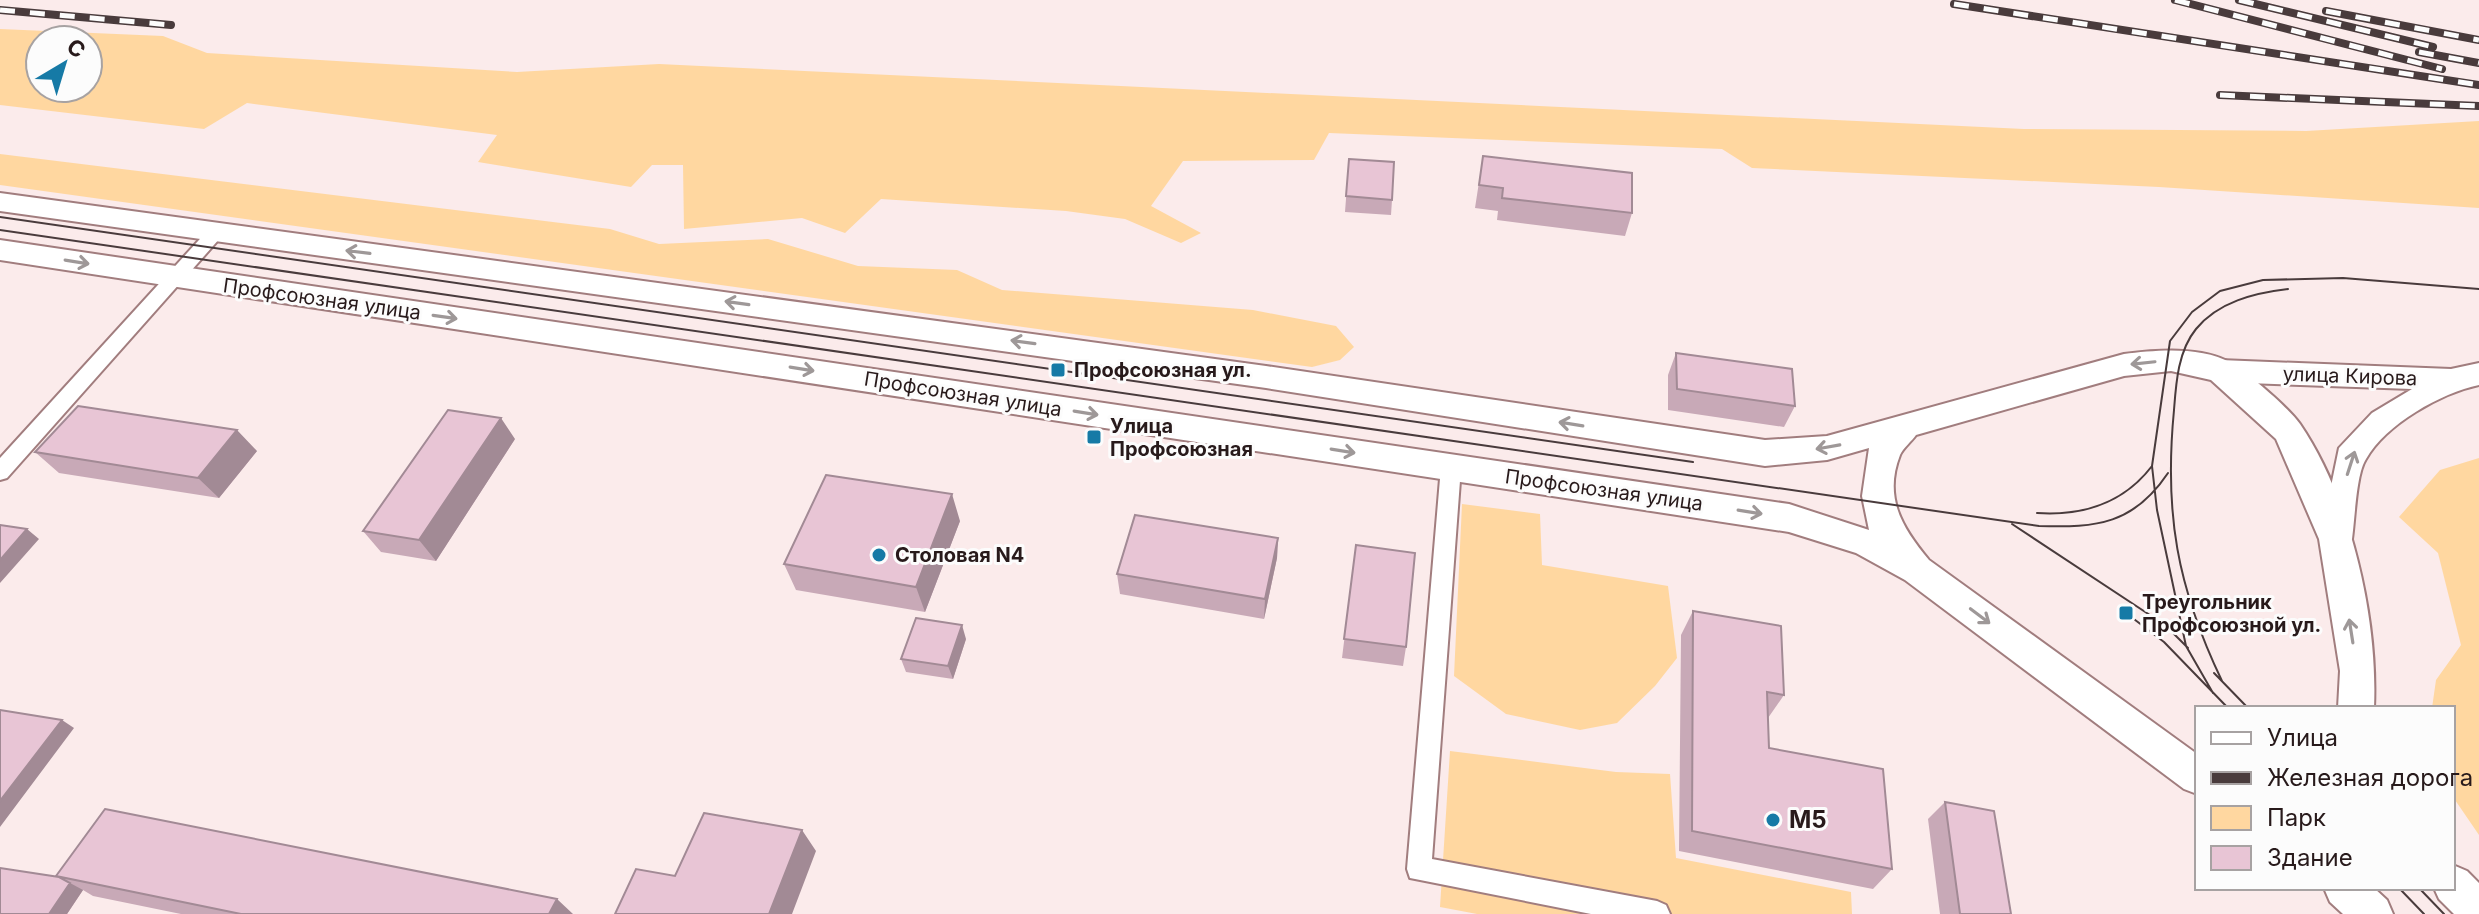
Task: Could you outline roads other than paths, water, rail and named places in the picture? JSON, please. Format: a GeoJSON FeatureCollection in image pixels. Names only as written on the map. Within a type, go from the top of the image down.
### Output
{"type":"FeatureCollection","features":[{"type":"Feature","properties":{"kind":"main road"},"geometry":{"type":"LineString","coordinates":[[0,202],[1251,375],[1765,453],[1827,448],[1904,429],[2124,365],[2171,360],[2220,371],[2287,430],[2307,467],[2336,539],[2358,671],[2356,706]]}},
{"type":"Feature","properties":{"kind":"main road","name":"Профсоюзная улица"},"geometry":{"type":"LineString","coordinates":[[0,250],[1789,518],[1867,543],[1917,570]]}},
{"type":"Feature","properties":{"kind":"main road","name":"улица Кирова"},"geometry":{"type":"LineString","coordinates":[[2220,371],[2465,377]]}},
{"type":"Feature","properties":{"kind":"main road"},"geometry":{"type":"LineString","coordinates":[[2336,539],[2350,456],[2382,421],[2465,377]]}},
{"type":"Feature","properties":{"kind":"main road"},"geometry":{"type":"LineString","coordinates":[[1904,429],[1885,449],[1878,496],[1886,532],[1917,570],[2195,775]]}},
{"type":"Feature","properties":{"kind":"main road"},"geometry":{"type":"LineString","coordinates":[[2159,749],[2195,758]]}},
{"type":"Feature","properties":{"kind":"main road"},"geometry":{"type":"LineString","coordinates":[[2455,887],[2479,911]]}},
{"type":"Feature","properties":{"kind":"main road"},"geometry":{"type":"LineString","coordinates":[[2346,890],[2373,914]]}},
{"type":"Feature","properties":{"kind":"street"},"geometry":{"type":"LineString","coordinates":[[0,472],[215,233]]}},
{"type":"Feature","properties":{"kind":"street"},"geometry":{"type":"LineString","coordinates":[[1451,467],[1419,869],[1657,914]]}},
{"type":"Feature","properties":{"kind":"tram line"},"geometry":{"type":"LineString","coordinates":[[0,217],[1693,462]]}},
{"type":"Feature","properties":{"kind":"tram line"},"geometry":{"type":"LineString","coordinates":[[0,230],[2039,526],[2096,524],[2128,513],[2155,490]]}},
{"type":"Feature","properties":{"kind":"tram line"},"geometry":{"type":"LineString","coordinates":[[2152,466],[2170,341],[2192,312],[2220,291],[2263,280],[2343,278],[2479,289]]}},
{"type":"Feature","properties":{"kind":"tram line"},"geometry":{"type":"LineString","coordinates":[[2222,681],[2194,613],[2177,549],[2171,483],[2177,378],[2185,347],[2205,320],[2238,300],[2288,289]]}},
{"type":"Feature","properties":{"kind":"tram line"},"geometry":{"type":"LineString","coordinates":[[2037,513],[2070,512],[2101,505],[2128,490],[2152,466]]}},
{"type":"Feature","properties":{"kind":"tram line"},"geometry":{"type":"LineString","coordinates":[[2152,466],[2155,490]]}},
{"type":"Feature","properties":{"kind":"tram line"},"geometry":{"type":"LineString","coordinates":[[2155,490],[2168,473]]}},
{"type":"Feature","properties":{"kind":"tram line"},"geometry":{"type":"LineString","coordinates":[[2155,490],[2186,646]]}},
{"type":"Feature","properties":{"kind":"tram line"},"geometry":{"type":"LineString","coordinates":[[2012,524],[2165,625],[2186,646]]}},
{"type":"Feature","properties":{"kind":"tram line"},"geometry":{"type":"LineString","coordinates":[[2126,613],[2164,642],[2212,692]]}},
{"type":"Feature","properties":{"kind":"tram line"},"geometry":{"type":"LineString","coordinates":[[2186,646],[2212,692]]}},
{"type":"Feature","properties":{"kind":"tram line"},"geometry":{"type":"LineString","coordinates":[[2214,673],[2246,706]]}},
{"type":"Feature","properties":{"kind":"tram line"},"geometry":{"type":"LineString","coordinates":[[2212,692],[2226,706]]}},
{"type":"Feature","properties":{"kind":"tram line"},"geometry":{"type":"LineString","coordinates":[[2401,890],[2424,914]]}},
{"type":"Feature","properties":{"kind":"tram line"},"geometry":{"type":"LineString","coordinates":[[2421,890],[2444,914]]}},
{"type":"Feature","properties":{"kind":"railway"},"geometry":{"type":"LineString","coordinates":[[2175,0],[2442,69]]}},
{"type":"Feature","properties":{"kind":"railway"},"geometry":{"type":"LineString","coordinates":[[2239,0],[2433,47]]}},
{"type":"Feature","properties":{"kind":"railway"},"geometry":{"type":"LineString","coordinates":[[1954,4],[2479,85]]}},
{"type":"Feature","properties":{"kind":"railway"},"geometry":{"type":"LineString","coordinates":[[0,10],[171,25]]}},
{"type":"Feature","properties":{"kind":"railway"},"geometry":{"type":"LineString","coordinates":[[2326,11],[2479,40]]}},
{"type":"Feature","properties":{"kind":"railway"},"geometry":{"type":"LineString","coordinates":[[2419,52],[2479,63]]}},
{"type":"Feature","properties":{"kind":"railway"},"geometry":{"type":"LineString","coordinates":[[2220,95],[2479,106]]}},
{"type":"Feature","properties":{"kind":"place","name":"Профсоюзная ул."},"geometry":{"type":"Point","coordinates":[1058,370]}},
{"type":"Feature","properties":{"kind":"place","name":"Улица Профсоюзная"},"geometry":{"type":"Point","coordinates":[1094,437]}},
{"type":"Feature","properties":{"kind":"place","name":"Столовая N4"},"geometry":{"type":"Point","coordinates":[879,555]}},
{"type":"Feature","properties":{"kind":"place","name":"Треугольник Профсоюзной ул."},"geometry":{"type":"Point","coordinates":[2126,613]}},
{"type":"Feature","properties":{"kind":"place","name":"М5"},"geometry":{"type":"Point","coordinates":[1773,820]}}]}
